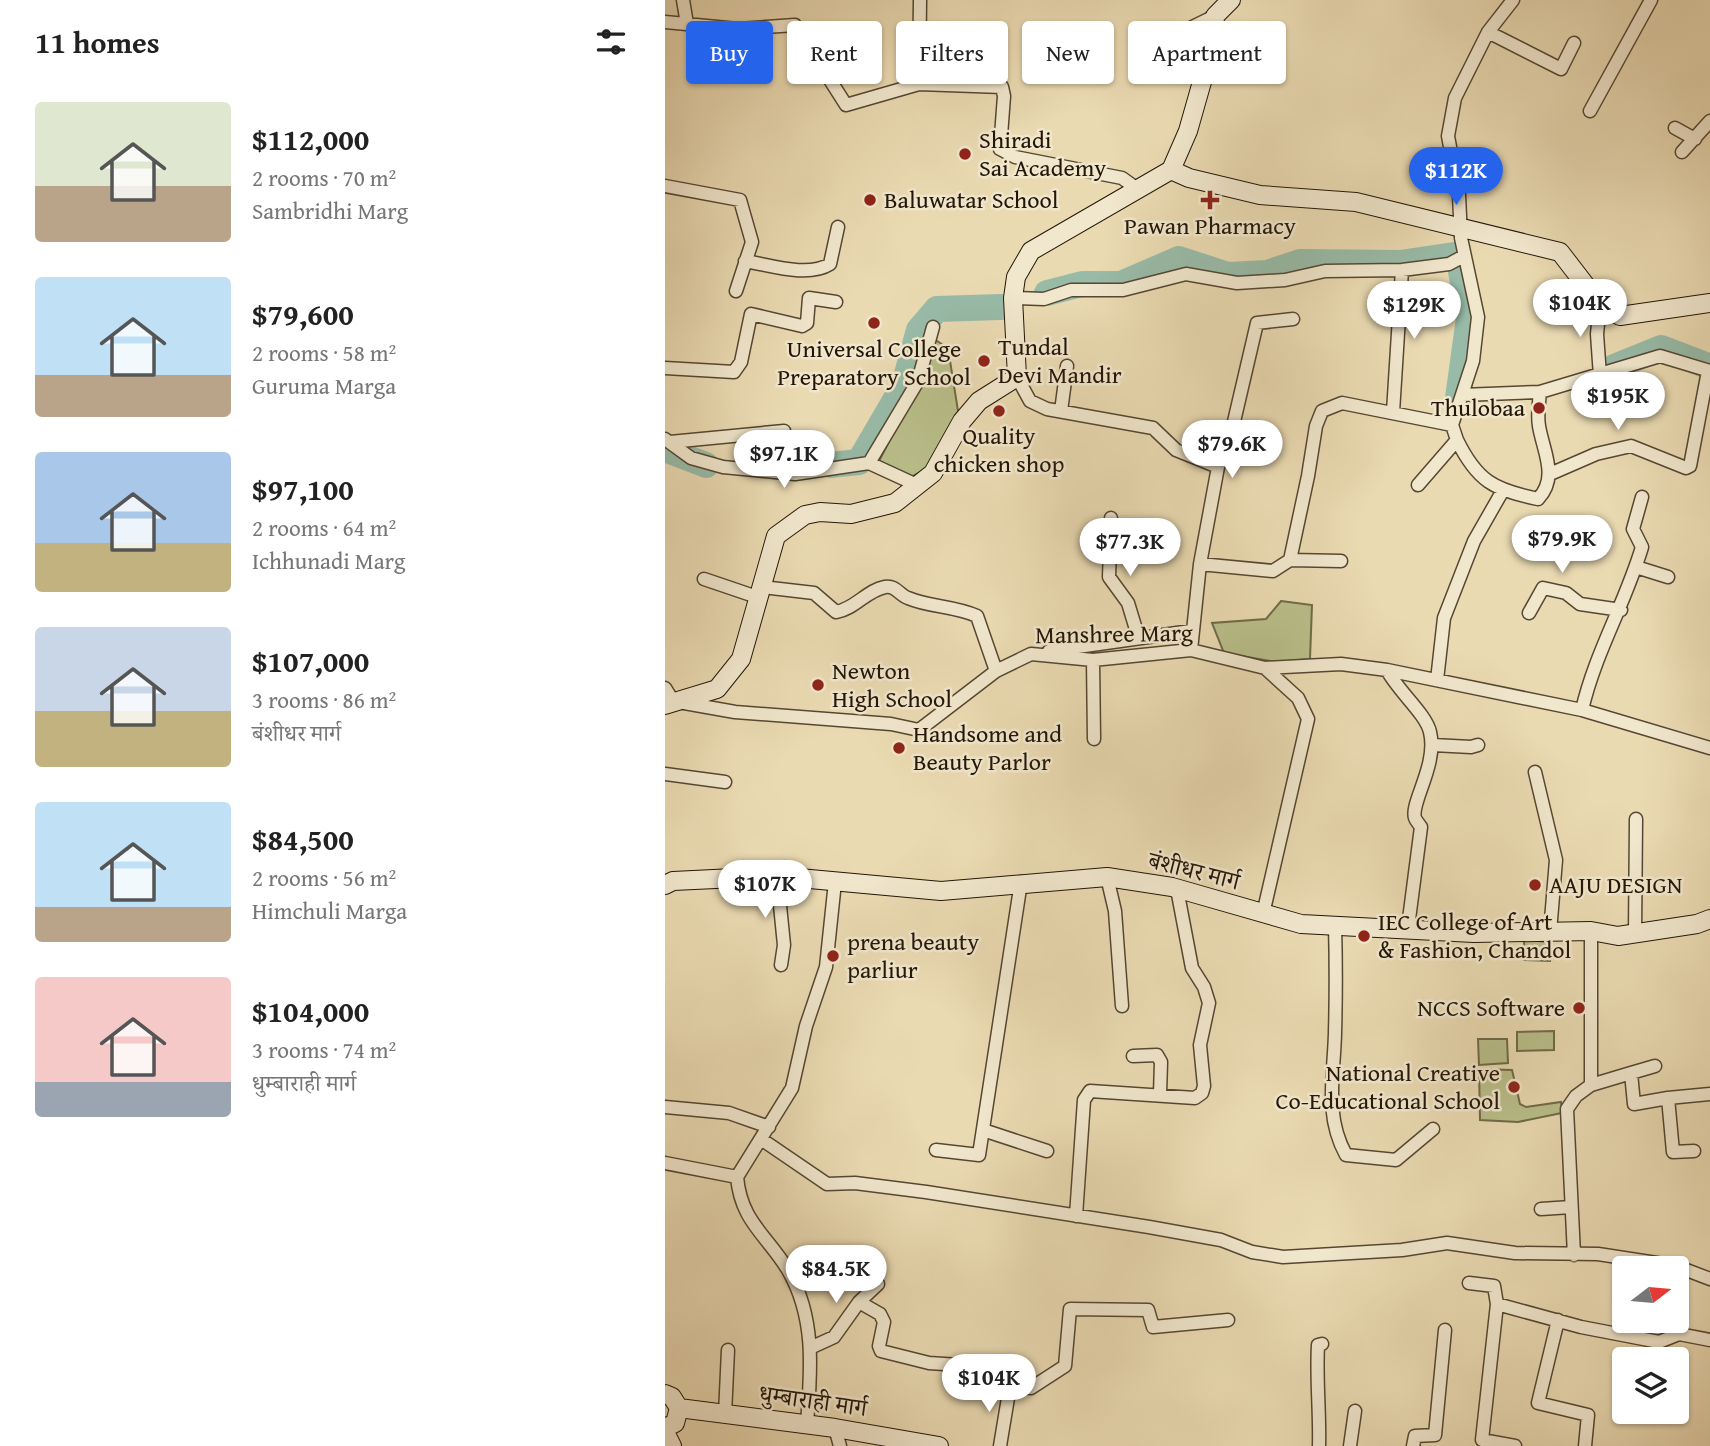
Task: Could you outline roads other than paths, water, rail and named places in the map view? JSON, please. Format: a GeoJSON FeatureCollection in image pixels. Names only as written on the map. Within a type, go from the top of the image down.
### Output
{"type":"FeatureCollection","features":[{"type":"Feature","properties":{"kind":"street"},"geometry":{"type":"LineString","coordinates":[[683,0],[686,21]]}},
{"type":"Feature","properties":{"kind":"street"},"geometry":{"type":"LineString","coordinates":[[920,0],[920,21]]}},
{"type":"Feature","properties":{"kind":"street"},"geometry":{"type":"LineString","coordinates":[[1205,21],[1215,16],[1231,0]]}},
{"type":"Feature","properties":{"kind":"street"},"geometry":{"type":"LineString","coordinates":[[1513,0],[1488,32],[1455,98],[1448,136],[1459,195],[1464,256],[1478,317],[1472,361],[1452,425],[1471,468],[1502,492],[1538,499],[1547,489],[1549,474],[1539,426],[1540,392]]}},
{"type":"Feature","properties":{"kind":"street"},"geometry":{"type":"LineString","coordinates":[[1590,111],[1651,0]]}},
{"type":"Feature","properties":{"kind":"street"},"geometry":{"type":"LineString","coordinates":[[1215,16],[1213,43],[1192,118],[1171,170],[1031,251],[1016,277],[1013,298],[1017,377],[1030,401],[1047,409],[1153,428],[1176,450],[1218,467]]}},
{"type":"Feature","properties":{"kind":"street"},"geometry":{"type":"LineString","coordinates":[[665,22],[686,24]]}},
{"type":"Feature","properties":{"kind":"street"},"geometry":{"type":"LineString","coordinates":[[773,27],[795,25],[846,105],[919,84],[1002,87],[1000,149],[1014,157],[1122,178],[1136,188]]}},
{"type":"Feature","properties":{"kind":"street"},"geometry":{"type":"LineString","coordinates":[[1488,32],[1561,69],[1574,43]]}},
{"type":"Feature","properties":{"kind":"street"},"geometry":{"type":"LineString","coordinates":[[1682,152],[1710,121]]}},
{"type":"Feature","properties":{"kind":"street"},"geometry":{"type":"LineString","coordinates":[[1675,128],[1695,139]]}},
{"type":"Feature","properties":{"kind":"street"},"geometry":{"type":"LineString","coordinates":[[1171,170],[1189,178],[1260,195],[1356,202],[1560,252],[1600,304],[1620,316],[1710,303]]}},
{"type":"Feature","properties":{"kind":"street"},"geometry":{"type":"LineString","coordinates":[[665,186],[740,200],[752,242],[736,290]]}},
{"type":"Feature","properties":{"kind":"street"},"geometry":{"type":"LineString","coordinates":[[745,261],[797,269],[823,269],[830,264],[838,227]]}},
{"type":"Feature","properties":{"kind":"street"},"geometry":{"type":"LineString","coordinates":[[1013,298],[1044,299],[1071,290],[1105,293],[1186,274],[1237,283],[1285,280],[1325,271],[1402,270],[1449,264],[1464,256]]}},
{"type":"Feature","properties":{"kind":"street"},"geometry":{"type":"LineString","coordinates":[[1393,412],[1402,270]]}},
{"type":"Feature","properties":{"kind":"street"},"geometry":{"type":"LineString","coordinates":[[665,368],[734,372],[741,362],[751,314],[802,326],[807,323],[809,298],[836,302]]}},
{"type":"Feature","properties":{"kind":"street"},"geometry":{"type":"LineString","coordinates":[[1600,304],[1597,334],[1600,376]]}},
{"type":"Feature","properties":{"kind":"street"},"geometry":{"type":"LineString","coordinates":[[1191,650],[1200,564],[1218,467],[1229,443],[1257,323],[1293,319]]}},
{"type":"Feature","properties":{"kind":"street"},"geometry":{"type":"LineString","coordinates":[[869,463],[918,381],[933,327]]}},
{"type":"Feature","properties":{"kind":"street"},"geometry":{"type":"LineString","coordinates":[[1462,395],[1540,392],[1660,356],[1709,371],[1690,467],[1686,468],[1630,446],[1596,454],[1549,474]]}},
{"type":"Feature","properties":{"kind":"street"},"geometry":{"type":"LineString","coordinates":[[1061,411],[1067,366]]}},
{"type":"Feature","properties":{"kind":"street"},"geometry":{"type":"LineString","coordinates":[[668,698],[717,689],[741,659],[776,536],[791,522],[820,512],[851,514],[895,503],[933,473],[962,421],[979,401],[1017,377]]}},
{"type":"Feature","properties":{"kind":"street"},"geometry":{"type":"LineString","coordinates":[[1290,559],[1308,476],[1315,426],[1322,411],[1342,403],[1452,425]]}},
{"type":"Feature","properties":{"kind":"street"},"geometry":{"type":"LineString","coordinates":[[668,440],[784,431]]}},
{"type":"Feature","properties":{"kind":"street"},"geometry":{"type":"LineString","coordinates":[[668,440],[691,458],[723,467],[795,474],[869,463],[919,486]]}},
{"type":"Feature","properties":{"kind":"street"},"geometry":{"type":"LineString","coordinates":[[1418,485],[1457,440]]}},
{"type":"Feature","properties":{"kind":"street"},"geometry":{"type":"LineString","coordinates":[[1437,680],[1444,618],[1474,541],[1502,492]]}},
{"type":"Feature","properties":{"kind":"street"},"geometry":{"type":"LineString","coordinates":[[1583,710],[1590,675],[1621,610],[1642,547],[1633,529],[1642,497]]}},
{"type":"Feature","properties":{"kind":"street"},"geometry":{"type":"LineString","coordinates":[[1111,518],[1109,577],[1128,603],[1138,636]]}},
{"type":"Feature","properties":{"kind":"street"},"geometry":{"type":"LineString","coordinates":[[1200,564],[1273,571],[1290,559],[1341,561]]}},
{"type":"Feature","properties":{"kind":"street"},"geometry":{"type":"LineString","coordinates":[[1636,567],[1668,577]]}},
{"type":"Feature","properties":{"kind":"street"},"geometry":{"type":"LineString","coordinates":[[704,579],[761,593],[814,593],[836,611],[845,610],[885,587],[897,589],[906,598],[967,611],[977,616],[996,671]]}},
{"type":"Feature","properties":{"kind":"street"},"geometry":{"type":"LineString","coordinates":[[1529,613],[1543,588],[1566,593],[1580,604],[1621,610]]}},
{"type":"Feature","properties":{"kind":"street"},"geometry":{"type":"LineString","coordinates":[[1031,654],[1138,636],[1191,631]]}},
{"type":"Feature","properties":{"kind":"street","name":"Manshree Marg"},"geometry":{"type":"LineString","coordinates":[[668,698],[736,712],[891,724],[919,730],[996,671],[1031,654],[1093,660],[1191,650],[1265,668],[1341,664],[1387,670],[1583,710],[1710,748]]}},
{"type":"Feature","properties":{"kind":"street"},"geometry":{"type":"LineString","coordinates":[[1093,660],[1094,739]]}},
{"type":"Feature","properties":{"kind":"street"},"geometry":{"type":"LineString","coordinates":[[1263,914],[1308,719],[1299,698],[1265,668]]}},
{"type":"Feature","properties":{"kind":"street"},"geometry":{"type":"LineString","coordinates":[[1387,670],[1408,702],[1424,715],[1433,745],[1431,765],[1415,808],[1415,819],[1421,827],[1408,927]]}},
{"type":"Feature","properties":{"kind":"street"},"geometry":{"type":"LineString","coordinates":[[1433,745],[1478,745]]}},
{"type":"Feature","properties":{"kind":"street"},"geometry":{"type":"LineString","coordinates":[[1535,772],[1556,860],[1550,932]]}},
{"type":"Feature","properties":{"kind":"street"},"geometry":{"type":"LineString","coordinates":[[665,774],[725,782]]}},
{"type":"Feature","properties":{"kind":"street"},"geometry":{"type":"LineString","coordinates":[[1635,934],[1636,820]]}},
{"type":"Feature","properties":{"kind":"street"},"geometry":{"type":"LineString","coordinates":[[778,876],[784,945],[781,965]]}},
{"type":"Feature","properties":{"kind":"street","name":"बंशीधर मार्ग"},"geometry":{"type":"LineString","coordinates":[[668,879],[778,876],[916,891],[1107,877],[1177,889],[1301,924],[1408,927],[1474,933],[1591,931],[1618,936],[1710,919]]}},
{"type":"Feature","properties":{"kind":"street"},"geometry":{"type":"LineString","coordinates":[[1107,877],[1115,911],[1122,1006]]}},
{"type":"Feature","properties":{"kind":"street"},"geometry":{"type":"LineString","coordinates":[[807,1424],[810,1348],[807,1319],[787,1269],[744,1212],[737,1177],[792,1088],[806,1026],[826,967],[835,882]]}},
{"type":"Feature","properties":{"kind":"street"},"geometry":{"type":"LineString","coordinates":[[936,1150],[979,1155],[1021,883]]}},
{"type":"Feature","properties":{"kind":"street"},"geometry":{"type":"LineString","coordinates":[[1076,1216],[1084,1100],[1090,1091],[1195,1098],[1202,1093],[1205,1086],[1200,1045],[1209,1003],[1204,987],[1192,968],[1177,889]]}},
{"type":"Feature","properties":{"kind":"street"},"geometry":{"type":"LineString","coordinates":[[1335,925],[1335,1038],[1329,1095],[1337,1138],[1346,1155],[1396,1160],[1433,1129]]}},
{"type":"Feature","properties":{"kind":"street"},"geometry":{"type":"LineString","coordinates":[[1591,931],[1591,1085]]}},
{"type":"Feature","properties":{"kind":"street"},"geometry":{"type":"LineString","coordinates":[[1133,1056],[1157,1055],[1161,1062],[1160,1094]]}},
{"type":"Feature","properties":{"kind":"street"},"geometry":{"type":"LineString","coordinates":[[1574,1255],[1567,1109],[1576,1096],[1591,1085],[1655,1066]]}},
{"type":"Feature","properties":{"kind":"street"},"geometry":{"type":"LineString","coordinates":[[1631,1073],[1634,1104],[1710,1094]]}},
{"type":"Feature","properties":{"kind":"street"},"geometry":{"type":"LineString","coordinates":[[1668,1098],[1673,1152],[1694,1151]]}},
{"type":"Feature","properties":{"kind":"street"},"geometry":{"type":"LineString","coordinates":[[665,1107],[729,1113],[765,1133],[827,1184],[855,1183],[926,1192],[1221,1240],[1252,1252],[1283,1256],[1402,1250],[1447,1243],[1515,1252],[1598,1254],[1676,1266],[1710,1279]]}},
{"type":"Feature","properties":{"kind":"street"},"geometry":{"type":"LineString","coordinates":[[983,1130],[1047,1151]]}},
{"type":"Feature","properties":{"kind":"street"},"geometry":{"type":"LineString","coordinates":[[665,1163],[737,1177]]}},
{"type":"Feature","properties":{"kind":"street"},"geometry":{"type":"LineString","coordinates":[[1541,1209],[1571,1207]]}},
{"type":"Feature","properties":{"kind":"street"},"geometry":{"type":"LineString","coordinates":[[1469,1283],[1495,1286],[1497,1304],[1482,1440],[1515,1446]]}},
{"type":"Feature","properties":{"kind":"street"},"geometry":{"type":"LineString","coordinates":[[810,1348],[834,1337],[859,1302],[878,1284]]}},
{"type":"Feature","properties":{"kind":"street"},"geometry":{"type":"LineString","coordinates":[[859,1302],[880,1314],[884,1322],[879,1346],[881,1350],[929,1363],[989,1367],[1010,1386],[1031,1388],[1065,1366],[1070,1309],[1148,1310],[1153,1327],[1228,1321]]}},
{"type":"Feature","properties":{"kind":"street"},"geometry":{"type":"LineString","coordinates":[[1497,1304],[1659,1342],[1679,1334],[1710,1340]]}},
{"type":"Feature","properties":{"kind":"street"},"geometry":{"type":"LineString","coordinates":[[1558,1320],[1538,1403],[1588,1415],[1585,1446]]}},
{"type":"Feature","properties":{"kind":"street"},"geometry":{"type":"LineString","coordinates":[[1413,1446],[1415,1436],[1435,1435],[1445,1330]]}},
{"type":"Feature","properties":{"kind":"street"},"geometry":{"type":"LineString","coordinates":[[1319,1446],[1321,1408],[1317,1375],[1318,1345],[1322,1344]]}},
{"type":"Feature","properties":{"kind":"street"},"geometry":{"type":"LineString","coordinates":[[725,1414],[728,1350]]}},
{"type":"Feature","properties":{"kind":"street"},"geometry":{"type":"LineString","coordinates":[[1000,1446],[1010,1386]]}},
{"type":"Feature","properties":{"kind":"street"},"geometry":{"type":"LineString","coordinates":[[665,1394],[672,1397],[679,1408],[674,1423],[665,1430],[672,1446]]}},
{"type":"Feature","properties":{"kind":"street","name":"धुम्बाराही मार्ग"},"geometry":{"type":"LineString","coordinates":[[679,1408],[835,1428],[939,1446]]}},
{"type":"Feature","properties":{"kind":"street"},"geometry":{"type":"LineString","coordinates":[[1350,1446],[1355,1411]]}},
{"type":"Feature","properties":{"kind":"street"},"geometry":{"type":"LineString","coordinates":[[835,1428],[840,1446]]}},
{"type":"Feature","properties":{"kind":"waterway"},"geometry":{"type":"LineString","coordinates":[[1047,293],[1082,284],[1121,284],[1179,259],[1228,275],[1267,273],[1300,262],[1400,263],[1454,255]]}},
{"type":"Feature","properties":{"kind":"waterway"},"geometry":{"type":"LineString","coordinates":[[1458,398],[1469,318],[1461,271]]}},
{"type":"Feature","properties":{"kind":"waterway"},"geometry":{"type":"LineString","coordinates":[[830,465],[859,462],[904,385],[919,330],[937,309],[1001,307]]}},
{"type":"Feature","properties":{"kind":"waterway"},"geometry":{"type":"LineString","coordinates":[[1614,367],[1661,348],[1708,366]]}},
{"type":"Feature","properties":{"kind":"waterway"},"geometry":{"type":"LineString","coordinates":[[665,449],[706,465]]}},
{"type":"Feature","properties":{"kind":"place","name":"Shiradi Sai Academy"},"geometry":{"type":"Point","coordinates":[965,154]}},
{"type":"Feature","properties":{"kind":"place","name":"Baluwatar School"},"geometry":{"type":"Point","coordinates":[870,200]}},
{"type":"Feature","properties":{"kind":"place","name":"Pawan Pharmacy"},"geometry":{"type":"Point","coordinates":[1210,200]}},
{"type":"Feature","properties":{"kind":"place","name":"Universal College Preparatory School"},"geometry":{"type":"Point","coordinates":[874,323]}},
{"type":"Feature","properties":{"kind":"place","name":"Tundal Devi Mandir"},"geometry":{"type":"Point","coordinates":[984,361]}},
{"type":"Feature","properties":{"kind":"place","name":"Thulobaa"},"geometry":{"type":"Point","coordinates":[1539,408]}},
{"type":"Feature","properties":{"kind":"place","name":"Quality chicken shop"},"geometry":{"type":"Point","coordinates":[999,411]}},
{"type":"Feature","properties":{"kind":"place","name":"Newton High School"},"geometry":{"type":"Point","coordinates":[818,685]}},
{"type":"Feature","properties":{"kind":"place","name":"Handsome and Beauty Parlor"},"geometry":{"type":"Point","coordinates":[899,748]}},
{"type":"Feature","properties":{"kind":"place","name":"AAJU DESIGN"},"geometry":{"type":"Point","coordinates":[1535,885]}},
{"type":"Feature","properties":{"kind":"place","name":"IEC College of Art & Fashion, Chandol"},"geometry":{"type":"Point","coordinates":[1364,936]}},
{"type":"Feature","properties":{"kind":"place","name":"prena beauty parliur"},"geometry":{"type":"Point","coordinates":[833,956]}},
{"type":"Feature","properties":{"kind":"place","name":"NCCS Software"},"geometry":{"type":"Point","coordinates":[1579,1008]}},
{"type":"Feature","properties":{"kind":"place","name":"National Creative Co-Educational School"},"geometry":{"type":"Point","coordinates":[1514,1087]}}]}
